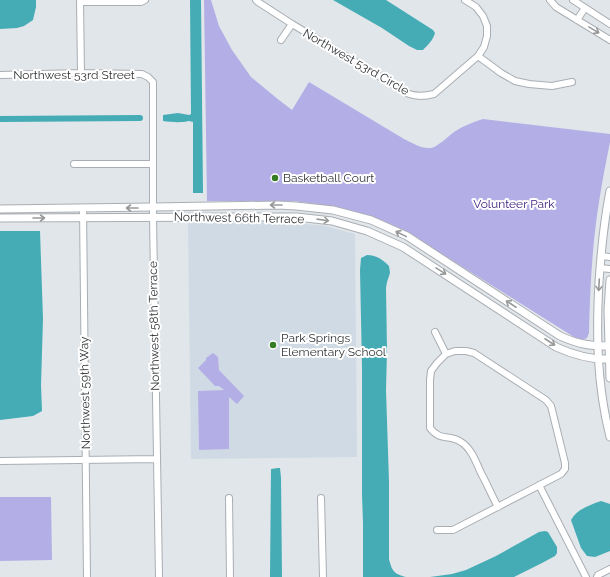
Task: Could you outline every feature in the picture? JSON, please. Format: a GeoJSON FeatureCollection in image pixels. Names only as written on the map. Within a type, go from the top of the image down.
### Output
{"type":"FeatureCollection","features":[{"type":"Feature","properties":{"kind":"street"},"geometry":{"type":"LineString","coordinates":[[81,74],[80,1],[141,2],[145,0]]}},
{"type":"Feature","properties":{"kind":"street","name":"Northwest 53rd Circle"},"geometry":{"type":"LineString","coordinates":[[256,0],[292,24],[409,94],[417,96],[434,94],[478,56],[484,47],[487,36],[487,26],[483,16],[476,7],[465,0]]}},
{"type":"Feature","properties":{"kind":"street"},"geometry":{"type":"LineString","coordinates":[[550,0],[556,7],[610,40]]}},
{"type":"Feature","properties":{"kind":"street"},"geometry":{"type":"LineString","coordinates":[[573,0],[610,24]]}},
{"type":"Feature","properties":{"kind":"street"},"geometry":{"type":"LineString","coordinates":[[577,20],[585,8]]}},
{"type":"Feature","properties":{"kind":"street","name":"Northwest 53rd Circle"},"geometry":{"type":"LineString","coordinates":[[281,40],[292,24]]}},
{"type":"Feature","properties":{"kind":"street"},"geometry":{"type":"LineString","coordinates":[[478,56],[501,73],[515,81],[552,86],[572,82]]}},
{"type":"Feature","properties":{"kind":"street","name":"Northwest 53rd Street"},"geometry":{"type":"LineString","coordinates":[[0,75],[142,74],[148,76]]}},
{"type":"Feature","properties":{"kind":"street","name":"Northwest 58th Terrace"},"geometry":{"type":"LineString","coordinates":[[148,76],[153,82],[153,217],[159,577]]}},
{"type":"Feature","properties":{"kind":"street"},"geometry":{"type":"LineString","coordinates":[[74,164],[153,164]]}},
{"type":"Feature","properties":{"kind":"street"},"geometry":{"type":"LineString","coordinates":[[610,191],[601,256],[598,298],[598,360],[605,417],[610,437]]}},
{"type":"Feature","properties":{"kind":"street","name":"Northwest 66th Terrace"},"geometry":{"type":"LineString","coordinates":[[0,209],[278,205],[333,210],[371,220],[407,236],[560,336],[573,342],[586,345],[608,346]]}},
{"type":"Feature","properties":{"kind":"street"},"geometry":{"type":"LineString","coordinates":[[240,206],[240,217]]}},
{"type":"Feature","properties":{"kind":"street","name":"Northwest 59th Way"},"geometry":{"type":"LineString","coordinates":[[83,208],[87,577]]}},
{"type":"Feature","properties":{"kind":"street","name":"Northwest 66th Terrace"},"geometry":{"type":"LineString","coordinates":[[0,218],[297,217],[332,222],[367,231],[403,247],[556,347],[587,358],[598,360],[609,359]]}},
{"type":"Feature","properties":{"kind":"street"},"geometry":{"type":"LineString","coordinates":[[601,256],[610,257]]}},
{"type":"Feature","properties":{"kind":"street"},"geometry":{"type":"LineString","coordinates":[[600,268],[610,269]]}},
{"type":"Feature","properties":{"kind":"street"},"geometry":{"type":"LineString","coordinates":[[610,280],[608,310],[610,378]]}},
{"type":"Feature","properties":{"kind":"street"},"geometry":{"type":"LineString","coordinates":[[435,332],[446,354]]}},
{"type":"Feature","properties":{"kind":"street"},"geometry":{"type":"LineString","coordinates":[[437,530],[454,530],[498,507],[539,485],[561,474],[565,469],[566,463],[551,406],[546,400],[474,353],[455,351],[446,354],[431,371],[430,428],[434,434],[460,441],[469,449],[498,507]]}},
{"type":"Feature","properties":{"kind":"street"},"geometry":{"type":"LineString","coordinates":[[0,461],[157,459]]}},
{"type":"Feature","properties":{"kind":"street"},"geometry":{"type":"LineString","coordinates":[[539,485],[586,577]]}},
{"type":"Feature","properties":{"kind":"street"},"geometry":{"type":"LineString","coordinates":[[229,498],[230,577]]}},
{"type":"Feature","properties":{"kind":"street"},"geometry":{"type":"LineString","coordinates":[[322,498],[323,577]]}},
{"type":"Feature","properties":{"kind":"street"},"geometry":{"type":"LineString","coordinates":[[597,577],[610,569]]}},
{"type":"Feature","properties":{"kind":"shaded area","name":"Park Springs Elementary School"},"geometry":{"type":"Polygon","coordinates":[[[188,222],[296,223],[325,226],[355,234],[357,457],[191,459],[188,222]]]}},
{"type":"Feature","properties":{"kind":"green space","name":"Volunteer Park"},"geometry":{"type":"Polygon","coordinates":[[[204,0],[211,0],[219,26],[232,50],[251,77],[292,110],[309,82],[404,139],[424,148],[434,147],[457,130],[468,124],[483,119],[610,134],[610,142],[600,194],[593,251],[589,333],[587,338],[582,340],[574,337],[407,232],[379,219],[316,204],[293,201],[207,201],[204,0]]]}},
{"type":"Feature","properties":{"kind":"green space"},"geometry":{"type":"Polygon","coordinates":[[[213,353],[218,357],[219,370],[244,396],[237,404],[229,397],[229,449],[199,450],[198,391],[224,390],[219,386],[215,386],[198,368],[206,360],[206,358],[213,353]]]}},
{"type":"Feature","properties":{"kind":"green space"},"geometry":{"type":"Polygon","coordinates":[[[0,497],[51,497],[52,560],[0,561],[0,497]]]}},
{"type":"Feature","properties":{"kind":"water"},"geometry":{"type":"Polygon","coordinates":[[[0,0],[36,0],[33,20],[24,26],[17,28],[0,29],[0,0]]]}},
{"type":"Feature","properties":{"kind":"water"},"geometry":{"type":"Polygon","coordinates":[[[190,0],[201,0],[203,193],[193,193],[193,122],[163,121],[163,115],[178,113],[191,114],[190,0]]]}},
{"type":"Feature","properties":{"kind":"water"},"geometry":{"type":"Polygon","coordinates":[[[333,0],[386,0],[433,30],[435,33],[432,40],[423,50],[417,50],[333,0]]]}},
{"type":"Feature","properties":{"kind":"water"},"geometry":{"type":"Polygon","coordinates":[[[0,231],[40,231],[43,319],[41,385],[42,411],[33,416],[0,420],[0,231]]]}},
{"type":"Feature","properties":{"kind":"water"},"geometry":{"type":"Polygon","coordinates":[[[367,255],[380,258],[389,266],[390,273],[386,288],[389,559],[394,571],[399,575],[406,577],[363,577],[360,270],[361,258],[367,255]]]}},
{"type":"Feature","properties":{"kind":"water"},"geometry":{"type":"Polygon","coordinates":[[[280,468],[282,577],[270,577],[271,469],[280,468]]]}},
{"type":"Feature","properties":{"kind":"water"},"geometry":{"type":"Polygon","coordinates":[[[601,501],[610,504],[610,551],[595,557],[587,556],[581,548],[571,520],[580,510],[601,501]]]}},
{"type":"Feature","properties":{"kind":"water"},"geometry":{"type":"Polygon","coordinates":[[[539,532],[548,532],[557,547],[557,553],[555,556],[514,577],[430,577],[452,574],[466,570],[496,556],[539,532]]]}},
{"type":"Feature","properties":{"kind":"waterway"},"geometry":{"type":"LineString","coordinates":[[0,119],[140,118]]}},
{"type":"Feature","properties":{"kind":"place","name":"Basketball Court"},"geometry":{"type":"Point","coordinates":[275,178]}},
{"type":"Feature","properties":{"kind":"place","name":"Park Springs Elementary School"},"geometry":{"type":"Point","coordinates":[273,345]}}]}
